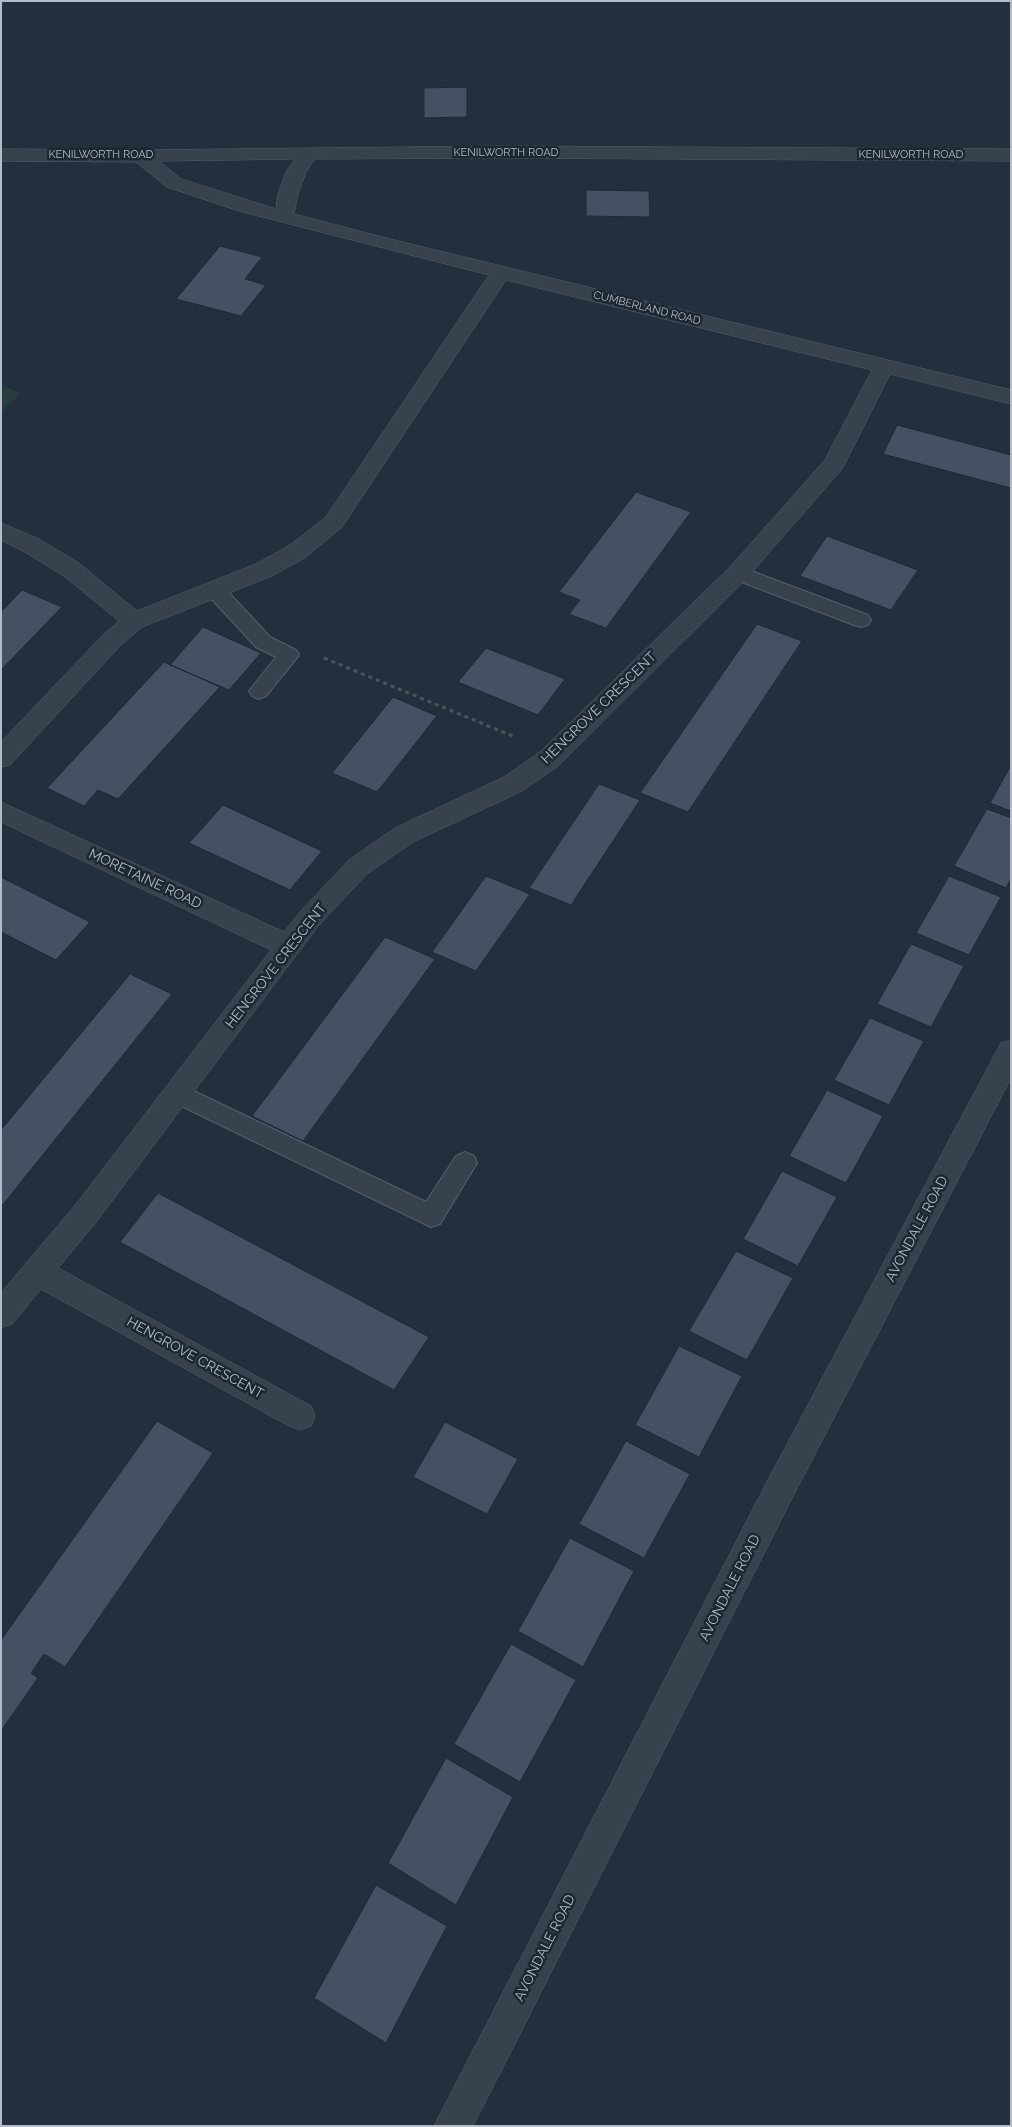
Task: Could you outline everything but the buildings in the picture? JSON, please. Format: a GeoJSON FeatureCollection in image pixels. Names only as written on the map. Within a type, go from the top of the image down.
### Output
{"type":"FeatureCollection","features":[{"type":"Feature","properties":{"kind":"street","name":"KENILWORTH ROAD"},"geometry":{"type":"LineString","coordinates":[[1,155],[141,156],[309,153],[1011,155]]}},
{"type":"Feature","properties":{"kind":"street"},"geometry":{"type":"LineString","coordinates":[[284,217],[288,194],[296,172],[309,153]]}},
{"type":"Feature","properties":{"kind":"street","name":"CUMBERLAND ROAD"},"geometry":{"type":"LineString","coordinates":[[141,156],[174,184],[381,244],[1011,397]]}},
{"type":"Feature","properties":{"kind":"street"},"geometry":{"type":"LineString","coordinates":[[1,758],[112,640],[134,621],[264,570],[298,551],[334,522],[501,272]]}},
{"type":"Feature","properties":{"kind":"street","name":"HENGROVE CRESCENT"},"geometry":{"type":"LineString","coordinates":[[1,1315],[87,1212],[309,919],[358,867],[404,835],[513,784],[554,753],[738,573],[834,464],[884,366]]}},
{"type":"Feature","properties":{"kind":"street"},"geometry":{"type":"LineString","coordinates":[[1,531],[31,545],[72,570],[134,621]]}},
{"type":"Feature","properties":{"kind":"street","name":"MORETAINE ROAD"},"geometry":{"type":"LineString","coordinates":[[1,811],[288,946]]}},
{"type":"Feature","properties":{"kind":"street","name":"AVONDALE ROAD"},"geometry":{"type":"LineString","coordinates":[[453,2126],[779,1491],[1011,1051]]}},
{"type":"Feature","properties":{"kind":"street","name":"HENGROVE CRESCENT"},"geometry":{"type":"LineString","coordinates":[[37,1272],[300,1416]]}},
{"type":"Feature","properties":{"kind":"lane"},"geometry":{"type":"LineString","coordinates":[[738,573],[861,620]]}},
{"type":"Feature","properties":{"kind":"lane"},"geometry":{"type":"LineString","coordinates":[[214,589],[263,642],[289,655],[259,691]]}},
{"type":"Feature","properties":{"kind":"lane"},"geometry":{"type":"LineString","coordinates":[[177,1093],[431,1216],[465,1163]]}},
{"type":"Feature","properties":{"kind":"path"},"geometry":{"type":"LineString","coordinates":[[319,656],[554,753]]}},
{"type":"Feature","properties":{"kind":"green space"},"geometry":{"type":"Polygon","coordinates":[[[1,385],[21,393],[1,412],[1,385]]]}}]}
